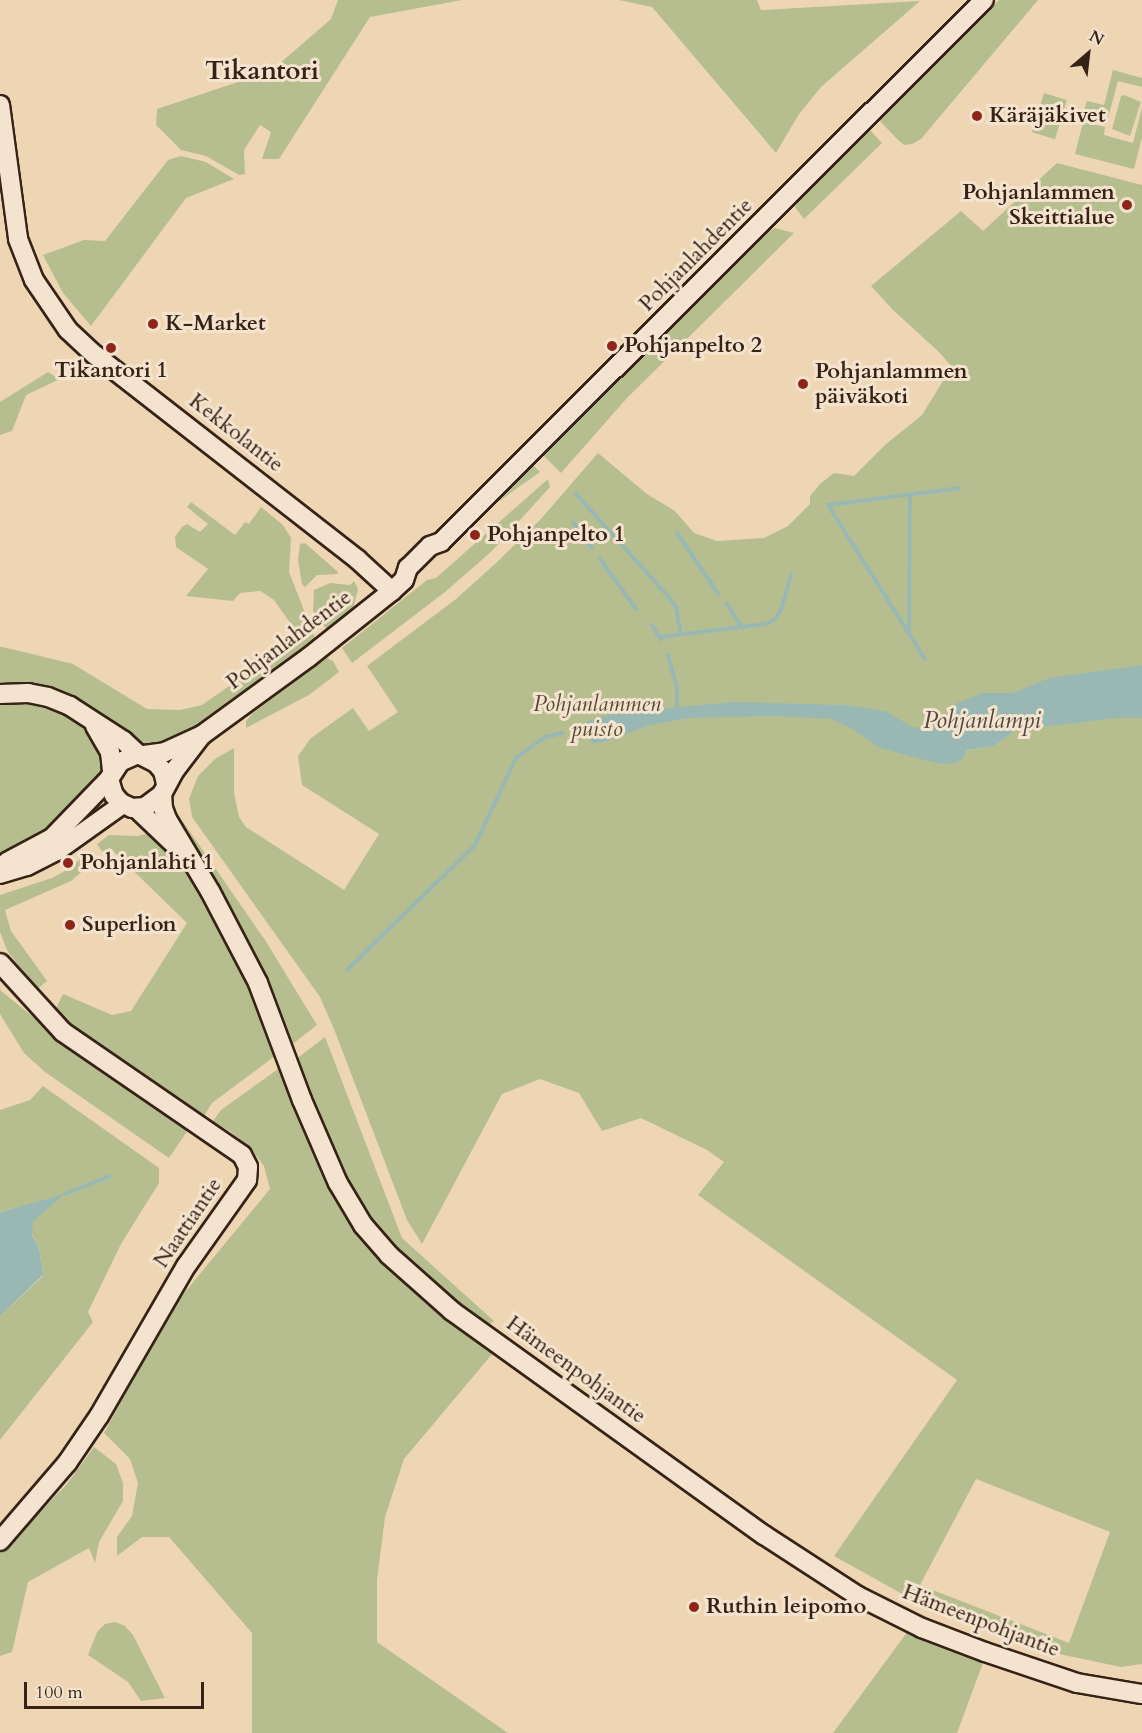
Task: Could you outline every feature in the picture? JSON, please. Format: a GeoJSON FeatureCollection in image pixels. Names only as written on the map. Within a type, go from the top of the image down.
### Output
{"type":"FeatureCollection","features":[{"type":"Feature","properties":{"kind":"main road","name":"Pohjanlahdentie"},"geometry":{"type":"LineString","coordinates":[[141,755],[165,752],[202,735],[309,657],[398,585],[408,568],[430,546],[441,543],[984,0]]}},
{"type":"Feature","properties":{"kind":"main road","name":"Kekkolantie"},"geometry":{"type":"LineString","coordinates":[[0,105],[9,241],[68,330],[364,565],[398,585]]}},
{"type":"Feature","properties":{"kind":"main road"},"geometry":{"type":"LineString","coordinates":[[0,694],[28,693],[48,697],[69,706],[160,767],[164,789],[150,804],[129,806],[57,851],[27,866],[0,874]]}},
{"type":"Feature","properties":{"kind":"main road"},"geometry":{"type":"LineString","coordinates":[[92,722],[111,752],[110,776],[114,795],[129,806]]}},
{"type":"Feature","properties":{"kind":"main road","name":"Pohjanlahdentie"},"geometry":{"type":"LineString","coordinates":[[164,789],[202,735]]}},
{"type":"Feature","properties":{"kind":"main road"},"geometry":{"type":"LineString","coordinates":[[0,864],[51,838],[127,757],[141,755]]}},
{"type":"Feature","properties":{"kind":"main road","name":"Hämeenpohjantie"},"geometry":{"type":"LineString","coordinates":[[164,789],[163,808],[167,819],[258,983],[302,1100],[338,1183],[363,1225],[389,1254],[452,1311],[764,1534],[858,1596],[922,1628],[985,1652],[1077,1683],[1142,1694]]}},
{"type":"Feature","properties":{"kind":"main road","name":"Hämeenpohjantie"},"geometry":{"type":"LineString","coordinates":[[129,806],[191,860]]}},
{"type":"Feature","properties":{"kind":"main road","name":"Naattiantie"},"geometry":{"type":"LineString","coordinates":[[0,963],[63,1032],[179,1114],[242,1155],[248,1167],[247,1180],[186,1266],[80,1444],[31,1508],[0,1541]]}},
{"type":"Feature","properties":{"kind":"green space"},"geometry":{"type":"Polygon","coordinates":[[[338,0],[462,0],[370,17],[279,159],[262,159],[271,132],[260,125],[244,150],[245,174],[239,175],[206,156],[181,150],[156,125],[157,109],[271,71],[331,19],[338,0]]]}},
{"type":"Feature","properties":{"kind":"green space"},"geometry":{"type":"Polygon","coordinates":[[[619,0],[757,0],[761,10],[920,1],[821,87],[799,114],[776,153],[652,7],[619,0]]]}},
{"type":"Feature","properties":{"kind":"green space"},"geometry":{"type":"Polygon","coordinates":[[[999,0],[1038,0],[921,139],[904,145],[879,120],[999,0]]]}},
{"type":"Feature","properties":{"kind":"green space"},"geometry":{"type":"Polygon","coordinates":[[[1113,70],[1142,78],[1142,87],[1118,81],[1108,118],[1084,111],[1087,101],[1104,105],[1113,70]]]}},
{"type":"Feature","properties":{"kind":"green space"},"geometry":{"type":"Polygon","coordinates":[[[1044,93],[1067,100],[1055,139],[1032,132],[1044,93]]]}},
{"type":"Feature","properties":{"kind":"green space"},"geometry":{"type":"Polygon","coordinates":[[[1124,95],[1141,102],[1130,136],[1112,129],[1121,96],[1124,95]]]}},
{"type":"Feature","properties":{"kind":"green space"},"geometry":{"type":"Polygon","coordinates":[[[1142,107],[1142,137],[1134,169],[1075,154],[1083,122],[1105,127],[1104,135],[1133,143],[1142,107]]]}},
{"type":"Feature","properties":{"kind":"green space"},"geometry":{"type":"Polygon","coordinates":[[[869,129],[882,143],[804,219],[795,207],[798,200],[869,129]]]}},
{"type":"Feature","properties":{"kind":"green space"},"geometry":{"type":"Polygon","coordinates":[[[181,156],[206,162],[234,179],[186,198],[91,326],[63,293],[43,255],[84,240],[105,241],[168,160],[181,156]]]}},
{"type":"Feature","properties":{"kind":"green space","name":"Pohjanlammen puisto"},"geometry":{"type":"Polygon","coordinates":[[[1057,163],[1142,185],[1142,674],[943,734],[919,749],[921,757],[940,764],[963,759],[967,750],[994,746],[1014,731],[1142,681],[1142,1664],[1121,1667],[1059,1654],[968,1623],[915,1601],[834,1556],[957,1380],[698,1195],[724,1162],[707,1150],[641,1118],[602,1131],[579,1093],[540,1079],[502,1094],[422,1244],[407,1220],[320,997],[192,817],[189,799],[198,776],[215,759],[234,748],[234,793],[239,817],[246,827],[344,890],[379,834],[302,785],[298,756],[311,738],[353,708],[369,731],[398,712],[367,666],[456,599],[496,563],[540,520],[598,453],[647,494],[675,511],[694,533],[717,541],[764,538],[788,526],[810,504],[810,496],[820,484],[834,473],[854,476],[886,444],[922,415],[951,366],[871,286],[961,211],[983,231],[1057,163]],[[976,1479],[920,1585],[1069,1643],[1110,1532],[976,1479]]]}},
{"type":"Feature","properties":{"kind":"green space"},"geometry":{"type":"Polygon","coordinates":[[[775,228],[794,233],[627,398],[561,473],[540,452],[761,235],[775,228]]]}},
{"type":"Feature","properties":{"kind":"green space"},"geometry":{"type":"Polygon","coordinates":[[[48,372],[60,379],[26,395],[12,431],[0,435],[0,402],[48,372]]]}},
{"type":"Feature","properties":{"kind":"green space"},"geometry":{"type":"Polygon","coordinates":[[[530,462],[540,472],[498,502],[514,481],[530,462]]]}},
{"type":"Feature","properties":{"kind":"green space"},"geometry":{"type":"Polygon","coordinates":[[[548,479],[550,487],[492,551],[445,592],[352,663],[342,648],[427,580],[436,578],[548,479]]]}},
{"type":"Feature","properties":{"kind":"green space"},"geometry":{"type":"Polygon","coordinates":[[[191,502],[235,535],[245,522],[249,524],[261,507],[283,525],[291,538],[289,572],[315,638],[163,749],[145,747],[86,704],[64,692],[22,683],[0,684],[0,647],[3,647],[73,664],[147,709],[180,710],[202,705],[285,647],[291,637],[291,624],[274,600],[260,591],[240,593],[233,601],[186,596],[208,569],[176,547],[175,537],[182,527],[187,524],[200,532],[208,524],[187,507],[191,502]]]}},
{"type":"Feature","properties":{"kind":"green space"},"geometry":{"type":"Polygon","coordinates":[[[305,543],[338,572],[337,574],[317,575],[305,587],[302,584],[298,560],[300,544],[305,543]]]}},
{"type":"Feature","properties":{"kind":"green space"},"geometry":{"type":"Polygon","coordinates":[[[354,581],[358,589],[353,609],[328,630],[317,619],[313,610],[314,590],[330,583],[350,585],[354,581]]]}},
{"type":"Feature","properties":{"kind":"green space"},"geometry":{"type":"Polygon","coordinates":[[[327,658],[333,661],[339,672],[309,695],[246,728],[246,721],[253,713],[327,658]]]}},
{"type":"Feature","properties":{"kind":"green space"},"geometry":{"type":"Polygon","coordinates":[[[28,703],[66,715],[85,729],[104,755],[105,767],[102,774],[40,834],[0,854],[0,704],[28,703]]]}},
{"type":"Feature","properties":{"kind":"green space"},"geometry":{"type":"Polygon","coordinates":[[[179,816],[265,940],[317,1025],[290,1046],[174,819],[179,816]]]}},
{"type":"Feature","properties":{"kind":"green space"},"geometry":{"type":"Polygon","coordinates":[[[155,832],[183,867],[248,982],[275,1056],[212,1103],[204,1116],[118,1060],[71,1025],[56,1008],[63,994],[112,1015],[131,1011],[187,923],[110,848],[103,853],[97,844],[109,835],[137,836],[155,832]]]}},
{"type":"Feature","properties":{"kind":"green space"},"geometry":{"type":"Polygon","coordinates":[[[89,851],[95,860],[71,881],[5,910],[11,931],[47,981],[36,990],[7,950],[0,932],[0,895],[52,878],[70,868],[89,851]]]}},
{"type":"Feature","properties":{"kind":"green space"},"geometry":{"type":"Polygon","coordinates":[[[0,990],[49,1030],[188,1130],[169,1158],[45,1072],[24,1053],[0,1014],[0,990]]]}},
{"type":"Feature","properties":{"kind":"green space"},"geometry":{"type":"Polygon","coordinates":[[[325,1037],[402,1238],[494,1321],[490,1324],[457,1305],[402,1259],[347,1184],[295,1060],[325,1037]]]}},
{"type":"Feature","properties":{"kind":"green space"},"geometry":{"type":"Polygon","coordinates":[[[278,1069],[326,1184],[355,1228],[424,1302],[493,1353],[404,1459],[385,1517],[377,1580],[377,1642],[508,1733],[252,1733],[252,1633],[169,1537],[142,1537],[117,1556],[117,1537],[132,1516],[138,1483],[130,1459],[104,1433],[171,1309],[270,1189],[264,1166],[252,1150],[231,1132],[213,1121],[221,1110],[278,1069]]]}},
{"type":"Feature","properties":{"kind":"green space"},"geometry":{"type":"Polygon","coordinates":[[[43,1086],[159,1168],[159,1183],[121,1244],[88,1312],[93,1322],[0,1440],[0,1316],[43,1276],[39,1247],[17,1207],[0,1212],[0,1110],[30,1100],[43,1086]]]}},
{"type":"Feature","properties":{"kind":"green space"},"geometry":{"type":"Polygon","coordinates":[[[94,1447],[116,1464],[123,1483],[123,1501],[99,1542],[95,1563],[89,1548],[28,1582],[12,1652],[0,1656],[0,1553],[67,1484],[94,1447]]]}},
{"type":"Feature","properties":{"kind":"green space"},"geometry":{"type":"Polygon","coordinates":[[[115,1622],[125,1626],[133,1635],[165,1698],[141,1701],[128,1682],[88,1655],[97,1632],[105,1624],[115,1622]]]}},
{"type":"Feature","properties":{"kind":"green space"},"geometry":{"type":"Polygon","coordinates":[[[908,1631],[983,1663],[957,1733],[833,1733],[908,1631]]]}},
{"type":"Feature","properties":{"kind":"water","name":"Pohjanlampi"},"geometry":{"type":"Polygon","coordinates":[[[1142,665],[1142,718],[1117,718],[1016,730],[994,746],[967,750],[963,759],[955,763],[940,764],[880,748],[851,728],[831,719],[772,716],[688,718],[651,725],[601,743],[592,743],[585,728],[588,721],[615,713],[733,702],[844,705],[886,711],[912,727],[939,728],[955,704],[983,693],[1013,693],[1049,678],[1142,665]]]}},
{"type":"Feature","properties":{"kind":"water"},"geometry":{"type":"Polygon","coordinates":[[[65,1194],[33,1221],[32,1235],[39,1247],[43,1275],[0,1316],[0,1212],[65,1194]]]}},
{"type":"Feature","properties":{"kind":"waterway"},"geometry":{"type":"LineString","coordinates":[[925,659],[828,505],[960,488]]}},
{"type":"Feature","properties":{"kind":"waterway"},"geometry":{"type":"LineString","coordinates":[[576,494],[668,596],[676,607],[681,635]]}},
{"type":"Feature","properties":{"kind":"waterway"},"geometry":{"type":"LineString","coordinates":[[909,632],[910,495]]}},
{"type":"Feature","properties":{"kind":"waterway"},"geometry":{"type":"LineString","coordinates":[[573,522],[592,548]]}},
{"type":"Feature","properties":{"kind":"waterway"},"geometry":{"type":"LineString","coordinates":[[677,533],[718,593]]}},
{"type":"Feature","properties":{"kind":"waterway"},"geometry":{"type":"LineString","coordinates":[[600,559],[636,609]]}},
{"type":"Feature","properties":{"kind":"waterway"},"geometry":{"type":"LineString","coordinates":[[660,637],[766,624],[775,619],[781,610],[791,574]]}},
{"type":"Feature","properties":{"kind":"waterway"},"geometry":{"type":"LineString","coordinates":[[726,603],[743,628]]}},
{"type":"Feature","properties":{"kind":"waterway"},"geometry":{"type":"LineString","coordinates":[[652,625],[661,640]]}},
{"type":"Feature","properties":{"kind":"waterway"},"geometry":{"type":"LineString","coordinates":[[668,655],[677,689],[677,707]]}},
{"type":"Feature","properties":{"kind":"waterway"},"geometry":{"type":"LineString","coordinates":[[579,729],[585,728]]}},
{"type":"Feature","properties":{"kind":"waterway"},"geometry":{"type":"LineString","coordinates":[[347,970],[475,845],[516,758],[545,737],[563,733]]}},
{"type":"Feature","properties":{"kind":"waterway"},"geometry":{"type":"LineString","coordinates":[[65,1194],[110,1176]]}},
{"type":"Feature","properties":{"kind":"place","name":"Käräjäkivet"},"geometry":{"type":"Point","coordinates":[977,116]}},
{"type":"Feature","properties":{"kind":"place","name":"Pohjanlammen Skeittialue"},"geometry":{"type":"Point","coordinates":[1127,205]}},
{"type":"Feature","properties":{"kind":"place","name":"K-Market"},"geometry":{"type":"Point","coordinates":[153,324]}},
{"type":"Feature","properties":{"kind":"place","name":"Pohjanpelto 2"},"geometry":{"type":"Point","coordinates":[612,346]}},
{"type":"Feature","properties":{"kind":"place","name":"Tikantori 1"},"geometry":{"type":"Point","coordinates":[111,348]}},
{"type":"Feature","properties":{"kind":"place","name":"Pohjanlammen päiväkoti"},"geometry":{"type":"Point","coordinates":[803,384]}},
{"type":"Feature","properties":{"kind":"place","name":"Pohjanpelto 1"},"geometry":{"type":"Point","coordinates":[475,535]}},
{"type":"Feature","properties":{"kind":"place","name":"Pohjanlahti 1"},"geometry":{"type":"Point","coordinates":[68,863]}},
{"type":"Feature","properties":{"kind":"place","name":"Superlion"},"geometry":{"type":"Point","coordinates":[70,925]}},
{"type":"Feature","properties":{"kind":"place","name":"Ruthin leipomo"},"geometry":{"type":"Point","coordinates":[694,1607]}},
{"type":"Feature","properties":{"kind":"district","name":"Tikantori"},"geometry":{"type":"Point","coordinates":[262,71]}}]}
